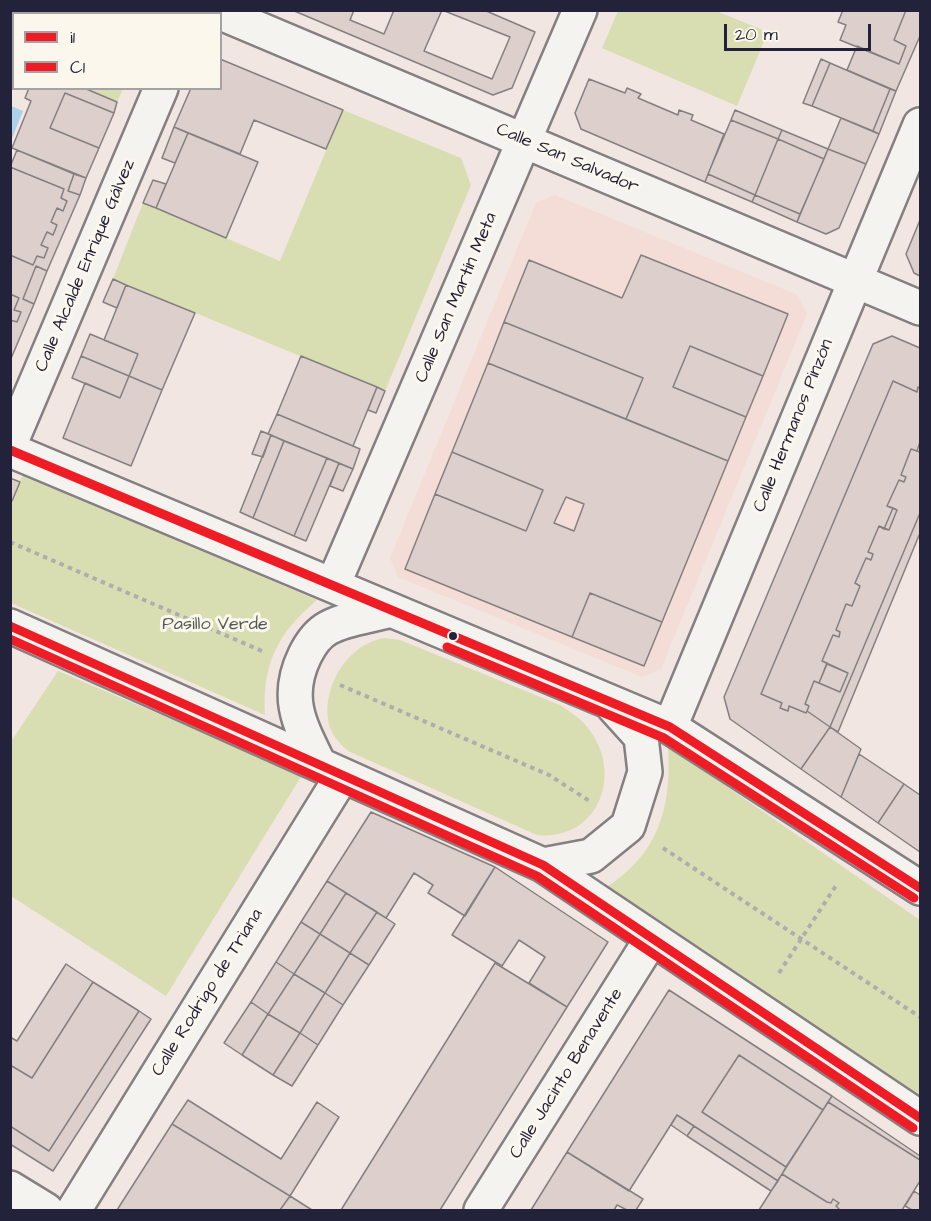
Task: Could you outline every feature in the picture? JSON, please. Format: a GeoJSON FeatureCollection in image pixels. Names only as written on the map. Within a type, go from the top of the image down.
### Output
{"type":"FeatureCollection","features":[{"type":"Feature","properties":{"kind":"street","name":"Calle San Martín Meta"},"geometry":{"type":"LineString","coordinates":[[333,585],[580,10]]}},
{"type":"Feature","properties":{"kind":"street","name":"Calle San Salvador"},"geometry":{"type":"LineString","coordinates":[[222,13],[921,308]]}},
{"type":"Feature","properties":{"kind":"street","name":"Calle Alcalde Enrique Gálvez"},"geometry":{"type":"LineString","coordinates":[[10,444],[160,90]]}},
{"type":"Feature","properties":{"kind":"street","name":"Calle Hermanos Pinzón"},"geometry":{"type":"LineString","coordinates":[[670,727],[854,280],[921,125]]}},
{"type":"Feature","properties":{"kind":"street"},"geometry":{"type":"LineString","coordinates":[[10,450],[670,727],[921,888]]}},
{"type":"Feature","properties":{"kind":"street"},"geometry":{"type":"LineString","coordinates":[[330,770],[297,718],[293,695],[299,667],[311,643],[328,628],[391,610]]}},
{"type":"Feature","properties":{"kind":"street"},"geometry":{"type":"LineString","coordinates":[[15,637],[330,770],[543,865],[921,1118]]}},
{"type":"Feature","properties":{"kind":"street"},"geometry":{"type":"LineString","coordinates":[[543,865],[591,856],[628,826],[645,772],[641,737],[608,700]]}},
{"type":"Feature","properties":{"kind":"street","name":"Calle Rodrigo de Triana"},"geometry":{"type":"LineString","coordinates":[[74,1210],[330,770]]}},
{"type":"Feature","properties":{"kind":"street","name":"Calle Jacinto Benavente"},"geometry":{"type":"LineString","coordinates":[[481,1210],[652,938]]}},
{"type":"Feature","properties":{"kind":"street"},"geometry":{"type":"LineString","coordinates":[[10,1188],[46,1210]]}},
{"type":"Feature","properties":{"kind":"path"},"geometry":{"type":"LineString","coordinates":[[10,542],[549,775],[921,1017]]}},
{"type":"Feature","properties":{"kind":"path"},"geometry":{"type":"LineString","coordinates":[[756,1007],[861,848]]}},
{"type":"Feature","properties":{"kind":"shaded area"},"geometry":{"type":"Polygon","coordinates":[[[555,195],[798,295],[807,314],[661,669],[642,677],[398,577],[390,558],[536,203],[555,195]]]}},
{"type":"Feature","properties":{"kind":"green space"},"geometry":{"type":"Polygon","coordinates":[[[116,10],[121,12],[12,12],[12,58],[11,11],[116,10]]]}},
{"type":"Feature","properties":{"kind":"green space"},"geometry":{"type":"Polygon","coordinates":[[[618,11],[716,11],[768,32],[737,106],[602,48],[618,11]]]}},
{"type":"Feature","properties":{"kind":"green space"},"geometry":{"type":"Polygon","coordinates":[[[87,90],[123,90],[117,102],[87,90]]]}},
{"type":"Feature","properties":{"kind":"green space"},"geometry":{"type":"Polygon","coordinates":[[[343,110],[461,158],[471,185],[385,391],[113,279],[143,203],[280,261],[343,110]]]}},
{"type":"Feature","properties":{"kind":"green space","name":"Pasillo Verde"},"geometry":{"type":"Polygon","coordinates":[[[23,475],[317,600],[292,625],[275,650],[266,680],[265,715],[11,603],[10,500],[23,475]]]}},
{"type":"Feature","properties":{"kind":"green space"},"geometry":{"type":"Polygon","coordinates":[[[385,638],[400,640],[560,705],[581,720],[591,732],[600,750],[604,768],[604,786],[598,803],[588,817],[575,828],[558,834],[537,835],[348,751],[335,737],[328,720],[328,706],[334,680],[341,667],[360,648],[372,641],[385,638]]]}},
{"type":"Feature","properties":{"kind":"green space"},"geometry":{"type":"Polygon","coordinates":[[[58,671],[302,775],[166,996],[11,896],[10,743],[58,671]]]}},
{"type":"Feature","properties":{"kind":"green space"},"geometry":{"type":"Polygon","coordinates":[[[668,746],[920,920],[920,1104],[599,892],[635,864],[657,831],[667,792],[668,746]]]}},
{"type":"Feature","properties":{"kind":"water"},"geometry":{"type":"Polygon","coordinates":[[[11,106],[23,111],[10,141],[11,106]]]}},
{"type":"Feature","properties":{"kind":"building"},"geometry":{"type":"Polygon","coordinates":[[[292,10],[484,10],[535,32],[512,88],[493,95],[292,10]]]}},
{"type":"Feature","properties":{"kind":"building"},"geometry":{"type":"Polygon","coordinates":[[[354,10],[394,10],[384,34],[350,20],[354,10]]]}},
{"type":"Feature","properties":{"kind":"building"},"geometry":{"type":"Polygon","coordinates":[[[442,10],[510,37],[492,79],[424,51],[442,10]]]}},
{"type":"Feature","properties":{"kind":"building"},"geometry":{"type":"Polygon","coordinates":[[[843,10],[906,10],[894,40],[906,46],[899,64],[840,40],[846,25],[838,22],[843,10]]]}},
{"type":"Feature","properties":{"kind":"building"},"geometry":{"type":"Polygon","coordinates":[[[906,10],[920,10],[920,36],[896,91],[847,70],[857,46],[899,64],[906,46],[894,40],[906,10]]]}},
{"type":"Feature","properties":{"kind":"building"},"geometry":{"type":"Polygon","coordinates":[[[821,59],[830,63],[812,106],[803,103],[821,59]]]}},
{"type":"Feature","properties":{"kind":"building"},"geometry":{"type":"Polygon","coordinates":[[[222,60],[343,110],[326,149],[254,120],[240,154],[174,127],[190,90],[222,90],[222,60]]]}},
{"type":"Feature","properties":{"kind":"building"},"geometry":{"type":"Polygon","coordinates":[[[830,63],[890,89],[873,131],[812,106],[830,63]]]}},
{"type":"Feature","properties":{"kind":"building"},"geometry":{"type":"Polygon","coordinates":[[[589,79],[625,93],[627,88],[641,94],[638,98],[678,115],[679,110],[693,115],[691,120],[724,134],[705,182],[581,129],[575,113],[589,79]]]}},
{"type":"Feature","properties":{"kind":"building"},"geometry":{"type":"Polygon","coordinates":[[[890,89],[896,91],[879,134],[873,131],[890,89]]]}},
{"type":"Feature","properties":{"kind":"building"},"geometry":{"type":"Polygon","coordinates":[[[28,90],[89,90],[117,102],[114,113],[65,93],[50,128],[99,148],[86,178],[12,148],[31,101],[25,98],[28,90]]]}},
{"type":"Feature","properties":{"kind":"building"},"geometry":{"type":"Polygon","coordinates":[[[65,93],[114,113],[99,148],[50,128],[65,93]]]}},
{"type":"Feature","properties":{"kind":"building"},"geometry":{"type":"Polygon","coordinates":[[[735,110],[782,130],[778,139],[731,120],[735,110]]]}},
{"type":"Feature","properties":{"kind":"building"},"geometry":{"type":"Polygon","coordinates":[[[841,118],[879,134],[866,164],[828,149],[841,118]]]}},
{"type":"Feature","properties":{"kind":"building"},"geometry":{"type":"Polygon","coordinates":[[[731,120],[778,139],[755,195],[708,174],[731,120]]]}},
{"type":"Feature","properties":{"kind":"building"},"geometry":{"type":"Polygon","coordinates":[[[174,127],[188,133],[175,163],[162,158],[174,127]]]}},
{"type":"Feature","properties":{"kind":"building"},"geometry":{"type":"Polygon","coordinates":[[[782,130],[828,149],[824,159],[778,139],[782,130]]]}},
{"type":"Feature","properties":{"kind":"building"},"geometry":{"type":"Polygon","coordinates":[[[188,133],[258,162],[226,238],[156,208],[188,133]]]}},
{"type":"Feature","properties":{"kind":"building"},"geometry":{"type":"Polygon","coordinates":[[[778,139],[824,159],[800,214],[755,195],[778,139]]]}},
{"type":"Feature","properties":{"kind":"building"},"geometry":{"type":"Polygon","coordinates":[[[828,149],[866,164],[839,228],[826,234],[797,222],[828,149]]]}},
{"type":"Feature","properties":{"kind":"building"},"geometry":{"type":"Polygon","coordinates":[[[17,150],[74,174],[68,191],[80,195],[47,271],[36,266],[23,299],[34,304],[10,361],[10,320],[17,322],[21,312],[14,310],[19,298],[10,294],[10,255],[33,265],[37,256],[44,258],[48,248],[41,245],[47,232],[53,235],[57,225],[51,222],[57,208],[63,211],[67,201],[61,198],[64,189],[10,167],[17,150]]]}},
{"type":"Feature","properties":{"kind":"building"},"geometry":{"type":"Polygon","coordinates":[[[10,167],[64,189],[61,198],[67,201],[63,211],[57,208],[51,222],[57,225],[53,235],[47,232],[41,245],[48,248],[44,258],[37,256],[33,265],[10,255],[10,167]]]}},
{"type":"Feature","properties":{"kind":"building"},"geometry":{"type":"Polygon","coordinates":[[[74,174],[86,178],[80,195],[68,191],[74,174]]]}},
{"type":"Feature","properties":{"kind":"building"},"geometry":{"type":"Polygon","coordinates":[[[708,174],[755,195],[752,202],[705,182],[708,174]]]}},
{"type":"Feature","properties":{"kind":"building"},"geometry":{"type":"Polygon","coordinates":[[[153,180],[166,184],[156,208],[143,203],[153,180]]]}},
{"type":"Feature","properties":{"kind":"building"},"geometry":{"type":"Polygon","coordinates":[[[755,195],[800,214],[797,222],[752,202],[755,195]]]}},
{"type":"Feature","properties":{"kind":"building"},"geometry":{"type":"Polygon","coordinates":[[[920,220],[920,276],[914,273],[906,254],[920,220]]]}},
{"type":"Feature","properties":{"kind":"building"},"geometry":{"type":"Polygon","coordinates":[[[641,255],[788,314],[763,376],[690,346],[673,387],[746,417],[728,461],[626,419],[643,378],[504,322],[529,260],[622,298],[641,255]]]}},
{"type":"Feature","properties":{"kind":"building"},"geometry":{"type":"Polygon","coordinates":[[[36,266],[47,271],[34,304],[23,299],[36,266]]]}},
{"type":"Feature","properties":{"kind":"building"},"geometry":{"type":"Polygon","coordinates":[[[113,279],[126,285],[117,308],[103,302],[113,279]]]}},
{"type":"Feature","properties":{"kind":"building"},"geometry":{"type":"Polygon","coordinates":[[[126,285],[195,313],[162,390],[129,376],[138,354],[104,340],[126,285]]]}},
{"type":"Feature","properties":{"kind":"building"},"geometry":{"type":"Polygon","coordinates":[[[10,294],[19,298],[14,310],[21,312],[17,322],[10,320],[10,294]]]}},
{"type":"Feature","properties":{"kind":"building"},"geometry":{"type":"Polygon","coordinates":[[[504,322],[643,378],[626,419],[488,363],[504,322]]]}},
{"type":"Feature","properties":{"kind":"building"},"geometry":{"type":"Polygon","coordinates":[[[90,334],[138,354],[129,376],[81,356],[90,334]]]}},
{"type":"Feature","properties":{"kind":"building"},"geometry":{"type":"Polygon","coordinates":[[[892,336],[920,348],[920,388],[918,387],[917,392],[893,381],[761,694],[782,703],[780,708],[788,711],[789,706],[806,713],[807,711],[830,727],[801,769],[730,719],[724,697],[873,344],[892,336]]]}},
{"type":"Feature","properties":{"kind":"building"},"geometry":{"type":"Polygon","coordinates":[[[690,346],[763,376],[746,417],[673,387],[690,346]]]}},
{"type":"Feature","properties":{"kind":"building"},"geometry":{"type":"Polygon","coordinates":[[[81,356],[129,376],[120,398],[72,378],[81,356]]]}},
{"type":"Feature","properties":{"kind":"building"},"geometry":{"type":"Polygon","coordinates":[[[301,356],[377,387],[353,446],[277,414],[301,356]]]}},
{"type":"Feature","properties":{"kind":"building"},"geometry":{"type":"Polygon","coordinates":[[[488,363],[728,461],[662,622],[590,593],[572,637],[405,569],[435,494],[526,531],[543,490],[452,452],[488,363]]]}},
{"type":"Feature","properties":{"kind":"building"},"geometry":{"type":"Polygon","coordinates":[[[129,376],[162,390],[131,466],[63,438],[85,383],[120,398],[129,376]]]}},
{"type":"Feature","properties":{"kind":"building"},"geometry":{"type":"Polygon","coordinates":[[[893,381],[917,392],[918,387],[920,388],[920,442],[917,451],[911,449],[901,475],[906,477],[904,482],[899,480],[887,506],[893,508],[884,529],[879,526],[868,552],[873,554],[871,560],[866,558],[855,583],[860,586],[852,606],[846,604],[836,630],[840,632],[839,637],[833,635],[822,661],[827,663],[819,683],[814,681],[805,704],[809,706],[807,711],[806,713],[789,706],[788,711],[780,708],[782,703],[761,694],[893,381]]]}},
{"type":"Feature","properties":{"kind":"building"},"geometry":{"type":"Polygon","coordinates":[[[377,387],[385,391],[376,413],[368,410],[377,387]]]}},
{"type":"Feature","properties":{"kind":"building"},"geometry":{"type":"Polygon","coordinates":[[[277,414],[360,449],[353,469],[268,434],[277,414]]]}},
{"type":"Feature","properties":{"kind":"building"},"geometry":{"type":"Polygon","coordinates":[[[261,431],[271,435],[263,457],[252,454],[261,431]]]}},
{"type":"Feature","properties":{"kind":"building"},"geometry":{"type":"Polygon","coordinates":[[[271,435],[284,441],[253,518],[240,512],[271,435]]]}},
{"type":"Feature","properties":{"kind":"building"},"geometry":{"type":"Polygon","coordinates":[[[284,441],[327,458],[294,536],[253,518],[284,441]]]}},
{"type":"Feature","properties":{"kind":"building"},"geometry":{"type":"Polygon","coordinates":[[[911,449],[920,452],[920,513],[830,727],[807,711],[809,706],[805,704],[814,681],[840,692],[848,673],[822,661],[833,635],[839,637],[840,632],[836,630],[846,604],[852,606],[860,586],[855,583],[866,558],[871,560],[873,554],[868,552],[879,526],[889,530],[897,510],[887,506],[899,480],[904,482],[906,477],[901,475],[911,449]]]}},
{"type":"Feature","properties":{"kind":"building"},"geometry":{"type":"Polygon","coordinates":[[[452,452],[543,490],[526,531],[435,494],[452,452]]]}},
{"type":"Feature","properties":{"kind":"building"},"geometry":{"type":"Polygon","coordinates":[[[327,458],[339,463],[306,541],[294,536],[327,458]]]}},
{"type":"Feature","properties":{"kind":"building"},"geometry":{"type":"Polygon","coordinates":[[[339,463],[353,469],[343,491],[330,486],[339,463]]]}},
{"type":"Feature","properties":{"kind":"building"},"geometry":{"type":"Polygon","coordinates":[[[10,478],[20,482],[12,501],[10,500],[10,478]]]}},
{"type":"Feature","properties":{"kind":"building"},"geometry":{"type":"Polygon","coordinates":[[[566,497],[584,504],[574,531],[554,523],[566,497]]]}},
{"type":"Feature","properties":{"kind":"building"},"geometry":{"type":"Polygon","coordinates":[[[893,508],[897,510],[889,530],[884,529],[893,508]]]}},
{"type":"Feature","properties":{"kind":"building"},"geometry":{"type":"Polygon","coordinates":[[[920,513],[920,533],[838,732],[830,727],[920,513]]]}},
{"type":"Feature","properties":{"kind":"building"},"geometry":{"type":"Polygon","coordinates":[[[590,593],[662,622],[644,666],[572,637],[590,593]]]}},
{"type":"Feature","properties":{"kind":"building"},"geometry":{"type":"Polygon","coordinates":[[[827,664],[848,673],[840,692],[819,683],[827,664]]]}},
{"type":"Feature","properties":{"kind":"building"},"geometry":{"type":"Polygon","coordinates":[[[830,727],[861,749],[841,797],[801,769],[830,727]]]}},
{"type":"Feature","properties":{"kind":"building"},"geometry":{"type":"Polygon","coordinates":[[[859,754],[904,784],[878,823],[841,797],[859,754]]]}},
{"type":"Feature","properties":{"kind":"building"},"geometry":{"type":"Polygon","coordinates":[[[904,784],[920,795],[920,852],[878,823],[904,784]]]}},
{"type":"Feature","properties":{"kind":"building"},"geometry":{"type":"Polygon","coordinates":[[[371,812],[495,867],[465,916],[428,893],[433,885],[414,873],[386,918],[327,881],[371,812]]]}},
{"type":"Feature","properties":{"kind":"building"},"geometry":{"type":"Polygon","coordinates":[[[495,867],[608,942],[567,1007],[529,983],[545,957],[519,940],[502,966],[452,935],[495,867]]]}},
{"type":"Feature","properties":{"kind":"building"},"geometry":{"type":"Polygon","coordinates":[[[327,881],[346,893],[320,934],[301,922],[327,881]]]}},
{"type":"Feature","properties":{"kind":"building"},"geometry":{"type":"Polygon","coordinates":[[[346,893],[377,912],[350,953],[320,934],[346,893]]]}},
{"type":"Feature","properties":{"kind":"building"},"geometry":{"type":"Polygon","coordinates":[[[377,912],[395,924],[369,965],[350,953],[377,912]]]}},
{"type":"Feature","properties":{"kind":"building"},"geometry":{"type":"Polygon","coordinates":[[[301,922],[320,934],[294,974],[276,962],[301,922]]]}},
{"type":"Feature","properties":{"kind":"building"},"geometry":{"type":"Polygon","coordinates":[[[320,934],[350,953],[325,993],[294,974],[320,934]]]}},
{"type":"Feature","properties":{"kind":"building"},"geometry":{"type":"Polygon","coordinates":[[[350,953],[369,965],[343,1005],[325,993],[350,953]]]}},
{"type":"Feature","properties":{"kind":"building"},"geometry":{"type":"Polygon","coordinates":[[[276,962],[294,974],[268,1014],[251,1002],[276,962]]]}},
{"type":"Feature","properties":{"kind":"building"},"geometry":{"type":"Polygon","coordinates":[[[495,963],[567,1007],[440,1210],[341,1210],[495,963]]]}},
{"type":"Feature","properties":{"kind":"building"},"geometry":{"type":"Polygon","coordinates":[[[66,964],[93,982],[32,1078],[10,1065],[10,1037],[17,1041],[66,964]]]}},
{"type":"Feature","properties":{"kind":"building"},"geometry":{"type":"Polygon","coordinates":[[[294,974],[325,993],[300,1033],[268,1014],[294,974]]]}},
{"type":"Feature","properties":{"kind":"building"},"geometry":{"type":"Polygon","coordinates":[[[93,982],[139,1011],[49,1151],[10,1126],[10,1065],[32,1078],[93,982]]]}},
{"type":"Feature","properties":{"kind":"building"},"geometry":{"type":"Polygon","coordinates":[[[669,990],[832,1096],[823,1110],[739,1055],[702,1112],[786,1167],[778,1181],[677,1115],[629,1191],[567,1152],[669,990]]]}},
{"type":"Feature","properties":{"kind":"building"},"geometry":{"type":"Polygon","coordinates":[[[325,993],[343,1005],[318,1045],[300,1033],[325,993]]]}},
{"type":"Feature","properties":{"kind":"building"},"geometry":{"type":"Polygon","coordinates":[[[251,1002],[268,1014],[242,1055],[224,1043],[251,1002]]]}},
{"type":"Feature","properties":{"kind":"building"},"geometry":{"type":"Polygon","coordinates":[[[139,1011],[151,1019],[53,1171],[10,1144],[10,1126],[49,1151],[139,1011]]]}},
{"type":"Feature","properties":{"kind":"building"},"geometry":{"type":"Polygon","coordinates":[[[268,1014],[300,1033],[273,1075],[242,1055],[268,1014]]]}},
{"type":"Feature","properties":{"kind":"building"},"geometry":{"type":"Polygon","coordinates":[[[300,1033],[318,1045],[292,1086],[273,1075],[300,1033]]]}},
{"type":"Feature","properties":{"kind":"building"},"geometry":{"type":"Polygon","coordinates":[[[739,1055],[823,1110],[786,1167],[702,1112],[739,1055]]]}},
{"type":"Feature","properties":{"kind":"building"},"geometry":{"type":"Polygon","coordinates":[[[832,1096],[920,1156],[920,1160],[828,1102],[832,1096]]]}},
{"type":"Feature","properties":{"kind":"building"},"geometry":{"type":"Polygon","coordinates":[[[188,1100],[281,1159],[317,1102],[339,1117],[290,1196],[172,1124],[188,1100]]]}},
{"type":"Feature","properties":{"kind":"building"},"geometry":{"type":"Polygon","coordinates":[[[828,1102],[920,1160],[920,1181],[902,1210],[840,1210],[836,1206],[839,1203],[833,1199],[831,1203],[827,1202],[782,1174],[828,1102]]]}},
{"type":"Feature","properties":{"kind":"building"},"geometry":{"type":"Polygon","coordinates":[[[677,1115],[694,1126],[687,1136],[671,1125],[677,1115]]]}},
{"type":"Feature","properties":{"kind":"building"},"geometry":{"type":"Polygon","coordinates":[[[172,1124],[290,1196],[280,1210],[117,1210],[172,1124]]]}},
{"type":"Feature","properties":{"kind":"building"},"geometry":{"type":"Polygon","coordinates":[[[694,1126],[778,1181],[771,1191],[687,1136],[694,1126]]]}},
{"type":"Feature","properties":{"kind":"building"},"geometry":{"type":"Polygon","coordinates":[[[567,1152],[643,1199],[636,1210],[627,1210],[617,1205],[614,1210],[531,1210],[567,1152]]]}},
{"type":"Feature","properties":{"kind":"building"},"geometry":{"type":"Polygon","coordinates":[[[782,1174],[827,1202],[831,1203],[833,1199],[839,1203],[836,1206],[840,1210],[759,1210],[782,1174]]]}},
{"type":"Feature","properties":{"kind":"building"},"geometry":{"type":"Polygon","coordinates":[[[914,1191],[920,1195],[920,1210],[912,1210],[905,1206],[914,1191]]]}},
{"type":"Feature","properties":{"kind":"building"},"geometry":{"type":"Polygon","coordinates":[[[290,1196],[312,1210],[280,1210],[290,1196]]]}},
{"type":"Feature","properties":{"kind":"transit line","name":"i1"},"geometry":{"type":"LineString","coordinates":[[10,450],[670,727],[920,888]]}},
{"type":"Feature","properties":{"kind":"transit line","name":"i1"},"geometry":{"type":"LineString","coordinates":[[10,626],[543,865],[920,1118]]}},
{"type":"Feature","properties":{"kind":"transit line","name":"C1"},"geometry":{"type":"LineString","coordinates":[[10,639],[537,876],[913,1128]]}},
{"type":"Feature","properties":{"kind":"transit line","name":"C1"},"geometry":{"type":"LineString","coordinates":[[447,647],[664,738],[914,898]]}}]}
